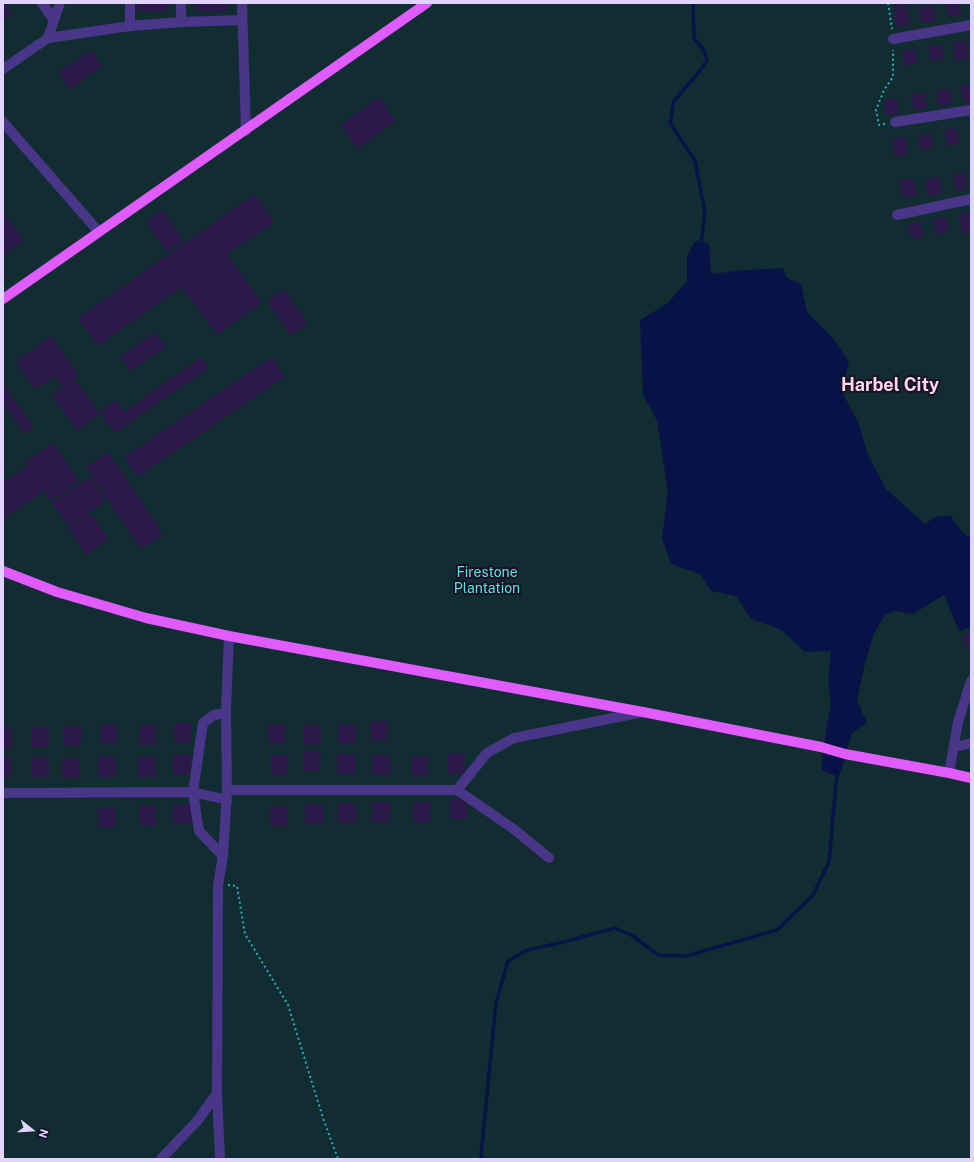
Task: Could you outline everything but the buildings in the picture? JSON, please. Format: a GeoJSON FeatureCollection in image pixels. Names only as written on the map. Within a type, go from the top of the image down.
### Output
{"type":"FeatureCollection","features":[{"type":"Feature","properties":{"kind":"main road"},"geometry":{"type":"LineString","coordinates":[[3,299],[427,3]]}},
{"type":"Feature","properties":{"kind":"main road"},"geometry":{"type":"LineString","coordinates":[[3,571],[57,592],[138,615],[229,636],[643,712],[971,778]]}},
{"type":"Feature","properties":{"kind":"street"},"geometry":{"type":"LineString","coordinates":[[42,3],[54,20]]}},
{"type":"Feature","properties":{"kind":"street"},"geometry":{"type":"LineString","coordinates":[[48,38],[60,3]]}},
{"type":"Feature","properties":{"kind":"street"},"geometry":{"type":"LineString","coordinates":[[130,3],[130,26]]}},
{"type":"Feature","properties":{"kind":"street"},"geometry":{"type":"LineString","coordinates":[[181,3],[181,22]]}},
{"type":"Feature","properties":{"kind":"street"},"geometry":{"type":"LineString","coordinates":[[242,3],[246,130]]}},
{"type":"Feature","properties":{"kind":"street"},"geometry":{"type":"LineString","coordinates":[[4,66],[48,38],[130,26],[181,22],[242,20]]}},
{"type":"Feature","properties":{"kind":"street"},"geometry":{"type":"LineString","coordinates":[[894,39],[971,25]]}},
{"type":"Feature","properties":{"kind":"street"},"geometry":{"type":"LineString","coordinates":[[895,122],[971,110]]}},
{"type":"Feature","properties":{"kind":"street"},"geometry":{"type":"LineString","coordinates":[[3,122],[99,232]]}},
{"type":"Feature","properties":{"kind":"street"},"geometry":{"type":"LineString","coordinates":[[897,215],[971,199]]}},
{"type":"Feature","properties":{"kind":"street"},"geometry":{"type":"LineString","coordinates":[[220,1159],[217,1092],[218,885],[223,856],[227,795],[226,713],[229,636]]}},
{"type":"Feature","properties":{"kind":"street"},"geometry":{"type":"LineString","coordinates":[[949,773],[955,747],[958,722],[971,681]]}},
{"type":"Feature","properties":{"kind":"street"},"geometry":{"type":"LineString","coordinates":[[457,790],[487,753],[514,738],[643,712]]}},
{"type":"Feature","properties":{"kind":"street"},"geometry":{"type":"LineString","coordinates":[[223,856],[199,831],[193,792],[203,723],[214,715],[226,713]]}},
{"type":"Feature","properties":{"kind":"street"},"geometry":{"type":"LineString","coordinates":[[955,747],[971,743]]}},
{"type":"Feature","properties":{"kind":"street"},"geometry":{"type":"LineString","coordinates":[[3,793],[193,792],[227,795],[457,790],[515,830],[549,858]]}},
{"type":"Feature","properties":{"kind":"street"},"geometry":{"type":"LineString","coordinates":[[161,1159],[198,1120],[217,1092]]}},
{"type":"Feature","properties":{"kind":"path"},"geometry":{"type":"LineString","coordinates":[[888,3],[894,39],[893,77],[884,90],[876,110],[878,125],[895,122]]}},
{"type":"Feature","properties":{"kind":"path"},"geometry":{"type":"LineString","coordinates":[[218,885],[237,886],[245,934],[288,1005],[338,1159]]}},
{"type":"Feature","properties":{"kind":"green space","name":"Firestone Plantation"},"geometry":{"type":"Polygon","coordinates":[[[3,3],[971,3],[971,1159],[3,1159],[3,3]]]}},
{"type":"Feature","properties":{"kind":"shaded area"},"geometry":{"type":"Polygon","coordinates":[[[698,241],[709,244],[711,274],[783,268],[787,278],[801,284],[807,312],[833,338],[849,362],[842,392],[858,422],[868,455],[886,489],[925,524],[935,517],[950,515],[963,533],[971,538],[971,620],[969,628],[959,631],[944,595],[913,614],[896,611],[885,615],[874,633],[857,700],[867,723],[852,733],[839,777],[821,770],[831,704],[828,681],[831,651],[805,652],[780,629],[751,619],[736,596],[711,591],[700,574],[671,564],[662,538],[668,492],[657,421],[643,394],[640,320],[668,303],[687,281],[687,257],[694,242],[698,241]]]}},
{"type":"Feature","properties":{"kind":"waterway"},"geometry":{"type":"LineString","coordinates":[[693,3],[694,39],[704,50],[707,60],[699,72],[674,101],[670,123],[695,161],[705,212],[701,245]]}},
{"type":"Feature","properties":{"kind":"waterway"},"geometry":{"type":"LineString","coordinates":[[482,1159],[481,1155],[496,1003],[508,961],[527,950],[560,943],[615,928],[633,936],[658,955],[686,956],[777,930],[813,895],[829,862],[837,772]]}},
{"type":"Feature","properties":{"kind":"district","name":"Harbel City"},"geometry":{"type":"Point","coordinates":[890,385]}}]}
